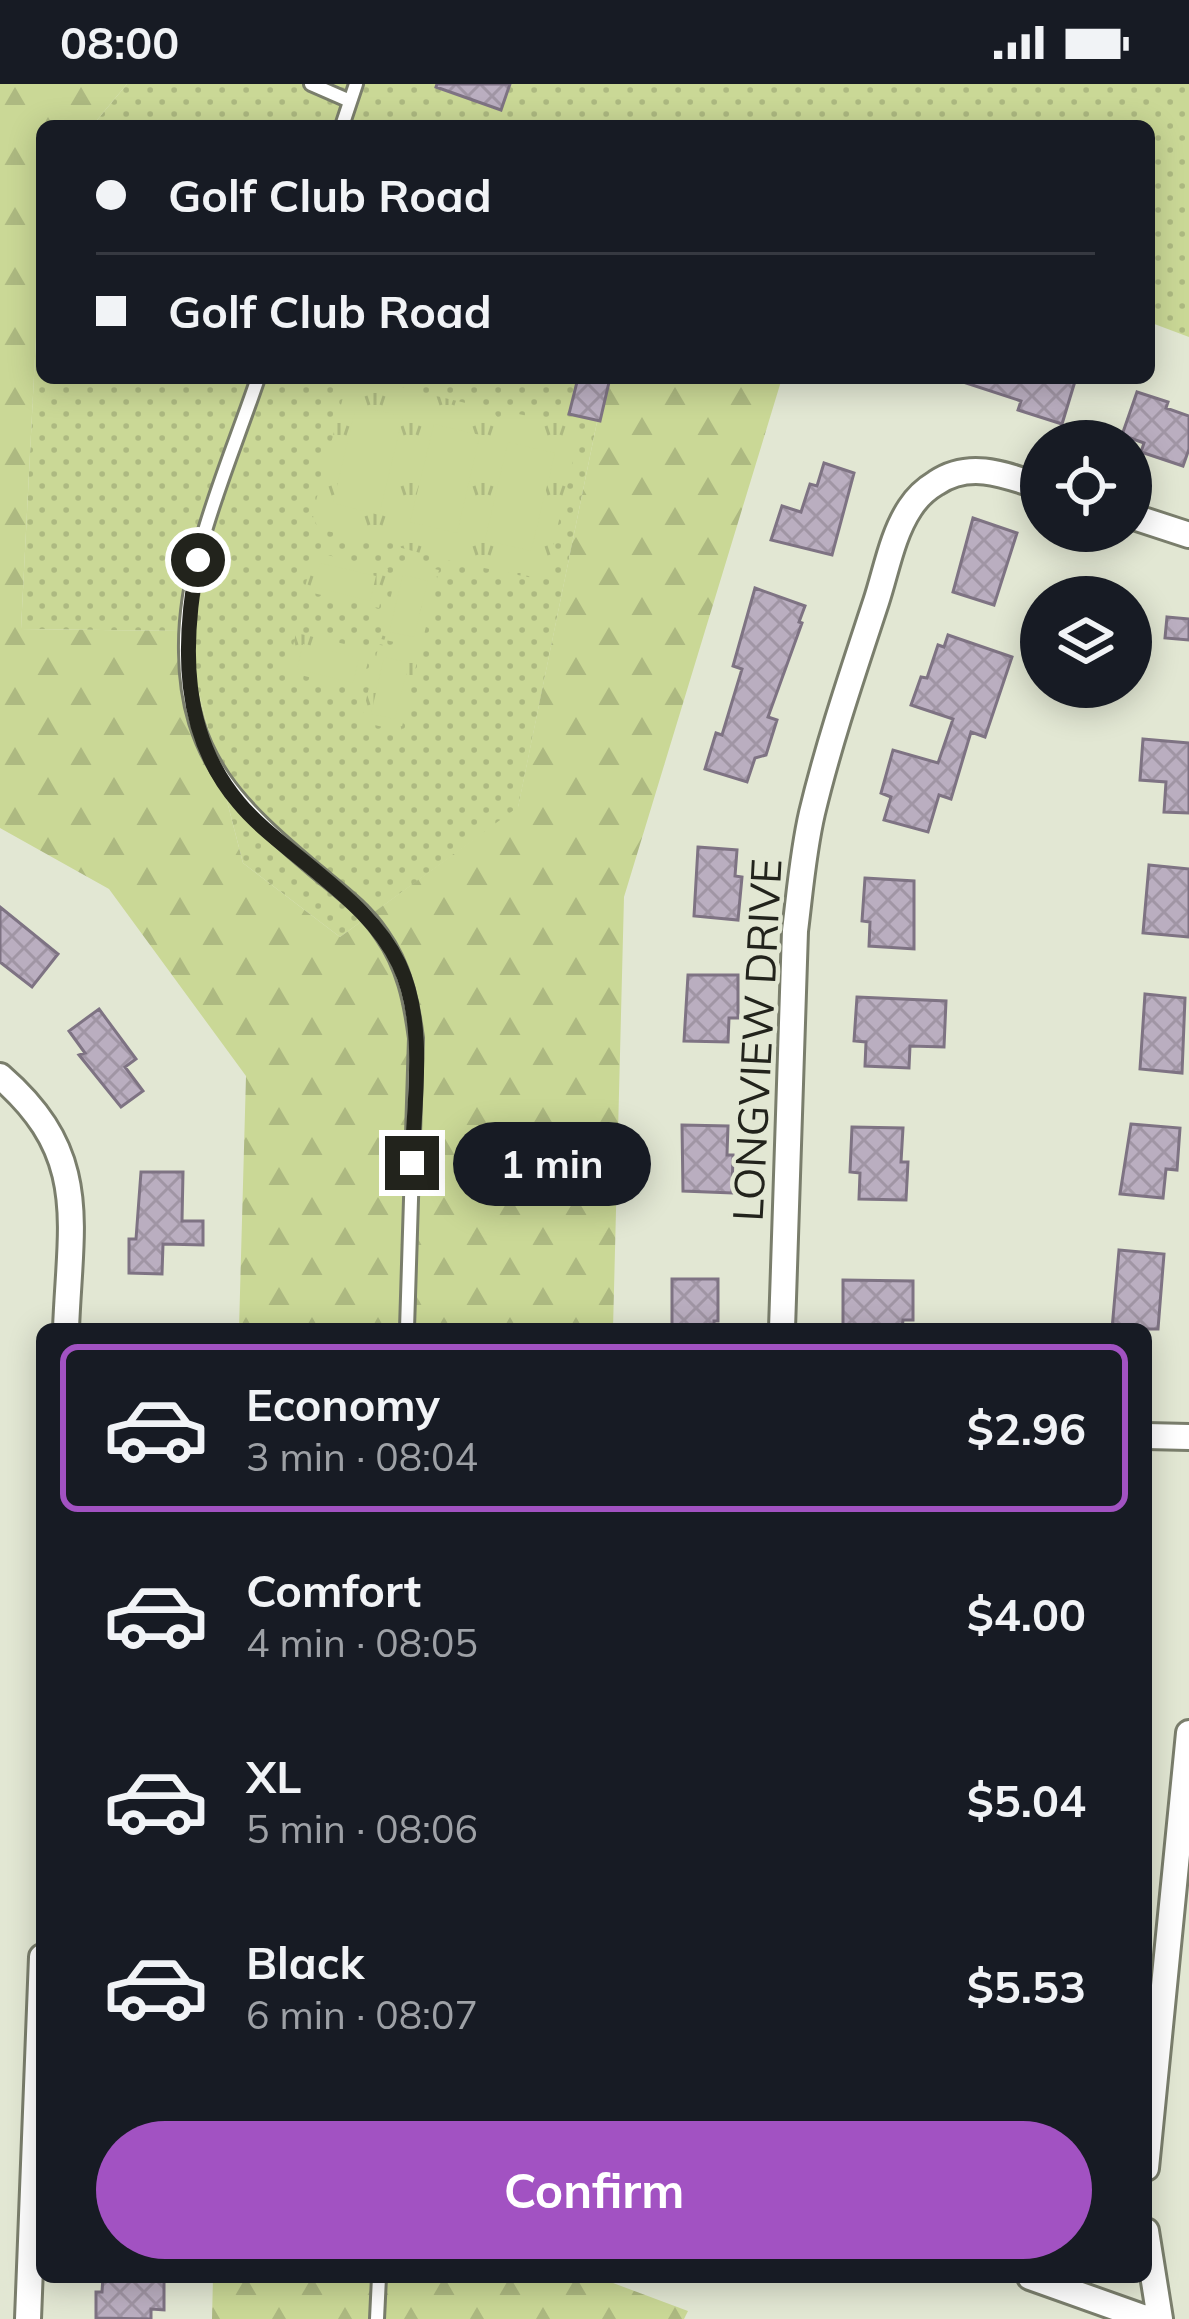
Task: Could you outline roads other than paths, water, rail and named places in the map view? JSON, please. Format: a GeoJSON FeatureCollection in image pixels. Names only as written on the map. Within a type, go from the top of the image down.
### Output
{"type":"FeatureCollection","features":[{"type":"Feature","properties":{"kind":"street","name":"LONGVIEW DRIVE"},"geometry":{"type":"LineString","coordinates":[[782,1323],[795,931],[812,813],[860,647],[909,509],[941,479],[965,471],[992,471],[1020,480]]}},
{"type":"Feature","properties":{"kind":"street"},"geometry":{"type":"LineString","coordinates":[[1152,523],[1189,535]]}},
{"type":"Feature","properties":{"kind":"street"},"geometry":{"type":"LineString","coordinates":[[0,1076],[47,1127],[63,1162],[73,1229],[66,1323]]}},
{"type":"Feature","properties":{"kind":"street"},"geometry":{"type":"LineString","coordinates":[[1152,1436],[1189,1437]]}},
{"type":"Feature","properties":{"kind":"street"},"geometry":{"type":"LineString","coordinates":[[1152,2124],[1179,1928],[1189,1732]]}},
{"type":"Feature","properties":{"kind":"street"},"geometry":{"type":"LineString","coordinates":[[28,2319],[36,2112]]}},
{"type":"Feature","properties":{"kind":"street"},"geometry":{"type":"LineString","coordinates":[[1152,2269],[1160,2319]]}},
{"type":"Feature","properties":{"kind":"street"},"geometry":{"type":"LineString","coordinates":[[1047,2283],[1148,2319]]}},
{"type":"Feature","properties":{"kind":"lane"},"geometry":{"type":"LineString","coordinates":[[311,84],[350,101]]}},
{"type":"Feature","properties":{"kind":"lane"},"geometry":{"type":"LineString","coordinates":[[344,120],[356,84]]}},
{"type":"Feature","properties":{"kind":"lane"},"geometry":{"type":"LineString","coordinates":[[256,384],[198,560],[185,652],[190,696],[200,734],[238,802],[362,909],[400,967],[412,1002],[416,1038],[407,1323]]}},
{"type":"Feature","properties":{"kind":"lane"},"geometry":{"type":"LineString","coordinates":[[377,2319],[379,2283]]}}]}
